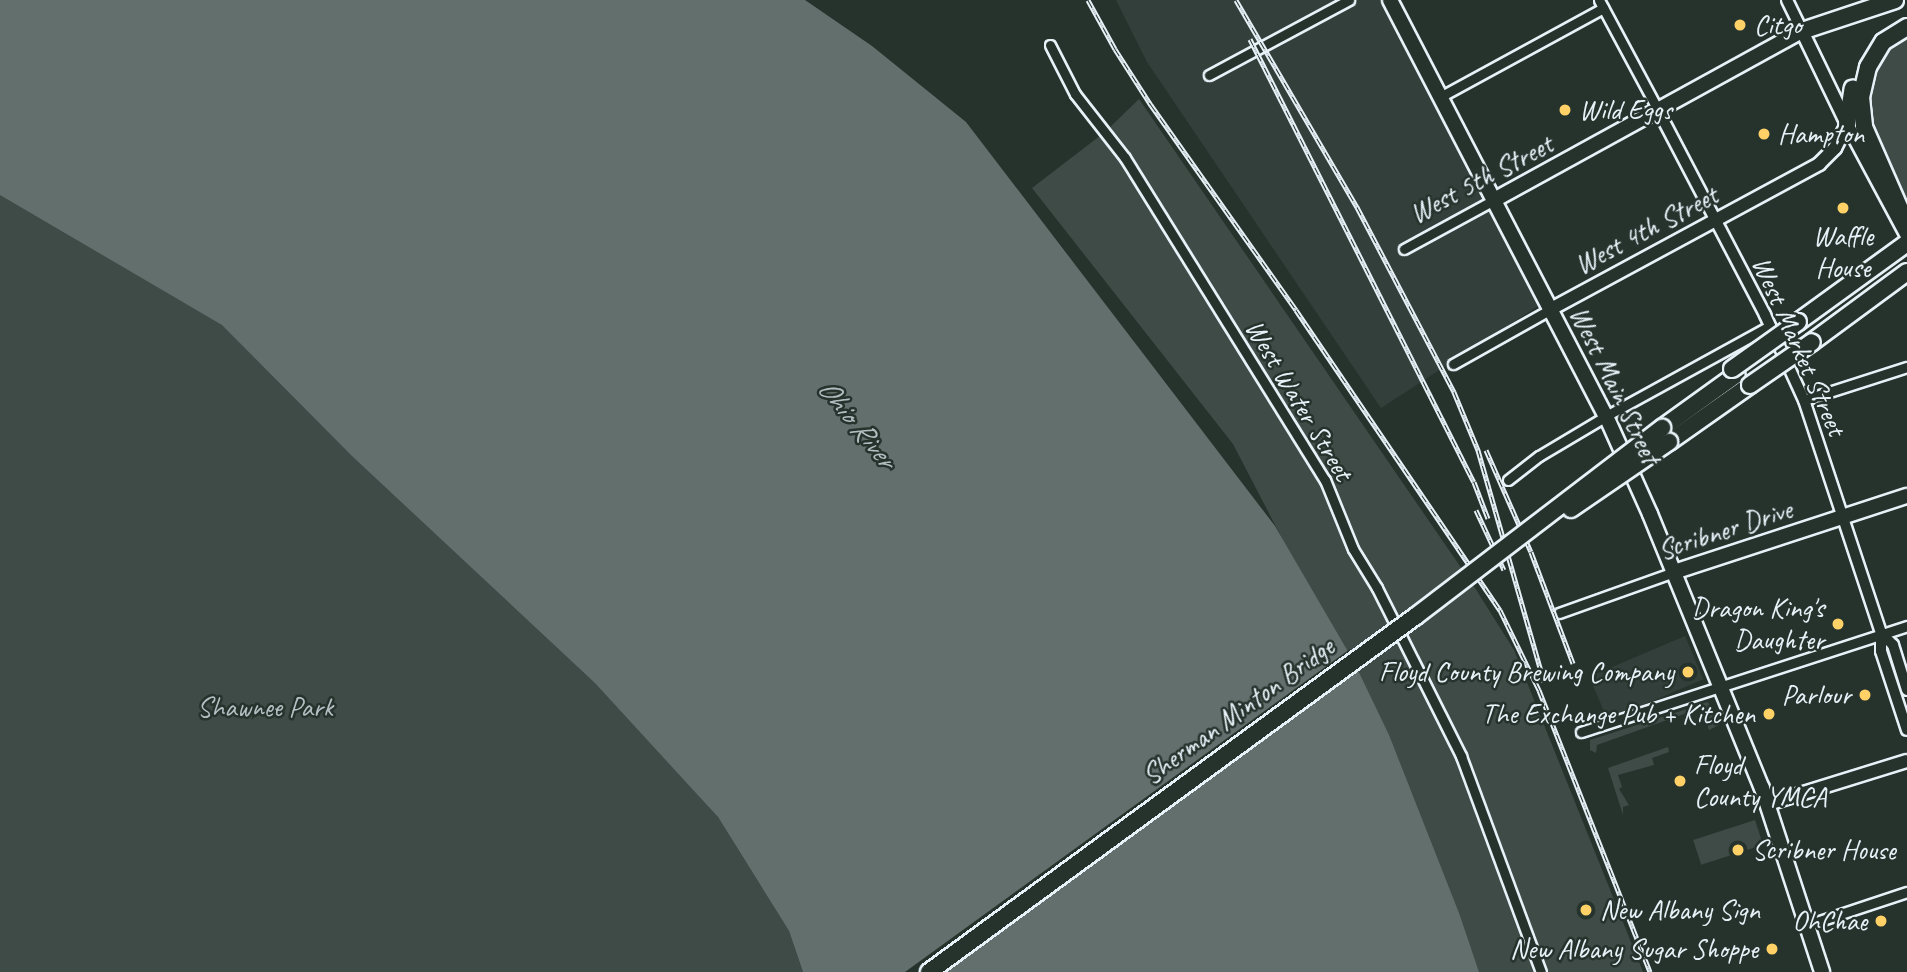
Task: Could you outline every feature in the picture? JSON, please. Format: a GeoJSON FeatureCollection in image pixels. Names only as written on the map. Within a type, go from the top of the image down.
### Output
{"type":"FeatureCollection","features":[{"type":"Feature","properties":{"kind":"highway"},"geometry":{"type":"LineString","coordinates":[[1802,31],[1895,0]]}},
{"type":"Feature","properties":{"kind":"highway"},"geometry":{"type":"LineString","coordinates":[[1847,124],[1860,64],[1883,42],[1907,27]]}},
{"type":"Feature","properties":{"kind":"highway"},"geometry":{"type":"LineString","coordinates":[[1883,42],[1863,82],[1861,113],[1864,127],[1907,225]]}},
{"type":"Feature","properties":{"kind":"highway"},"geometry":{"type":"LineString","coordinates":[[929,972],[1416,616],[1663,431],[1735,371],[1891,258],[1907,243]]}},
{"type":"Feature","properties":{"kind":"highway"},"geometry":{"type":"LineString","coordinates":[[1891,258],[1907,250]]}},
{"type":"Feature","properties":{"kind":"highway"},"geometry":{"type":"LineString","coordinates":[[1663,431],[1750,385],[1903,275]]}},
{"type":"Feature","properties":{"kind":"highway","name":"Sherman Minton Bridge"},"geometry":{"type":"LineString","coordinates":[[921,972],[1484,564],[1572,491],[1663,431]]}},
{"type":"Feature","properties":{"kind":"highway","name":"Sherman Minton Bridge"},"geometry":{"type":"LineString","coordinates":[[921,972],[1485,565],[1589,498],[1663,431]]}},
{"type":"Feature","properties":{"kind":"main road","name":"West Main Street"},"geometry":{"type":"LineString","coordinates":[[1390,0],[1606,416],[1674,572],[1766,798],[1822,972]]}},
{"type":"Feature","properties":{"kind":"main road","name":"West 5th Street"},"geometry":{"type":"LineString","coordinates":[[1494,200],[1802,31]]}},
{"type":"Feature","properties":{"kind":"main road"},"geometry":{"type":"LineString","coordinates":[[1802,31],[1847,124],[1907,236]]}},
{"type":"Feature","properties":{"kind":"main road","name":"West 4th Street"},"geometry":{"type":"LineString","coordinates":[[1550,309],[1823,161],[1838,144],[1847,124]]}},
{"type":"Feature","properties":{"kind":"main road","name":"Scribner Drive"},"geometry":{"type":"LineString","coordinates":[[1674,572],[1907,496]]}},
{"type":"Feature","properties":{"kind":"main road"},"geometry":{"type":"LineString","coordinates":[[1766,798],[1907,761]]}},
{"type":"Feature","properties":{"kind":"street"},"geometry":{"type":"LineString","coordinates":[[1209,75],[1349,0]]}},
{"type":"Feature","properties":{"kind":"street"},"geometry":{"type":"LineString","coordinates":[[1787,0],[1802,31]]}},
{"type":"Feature","properties":{"kind":"street"},"geometry":{"type":"LineString","coordinates":[[1440,97],[1601,2]]}},
{"type":"Feature","properties":{"kind":"street","name":"West Market Street"},"geometry":{"type":"LineString","coordinates":[[1601,2],[1770,326],[1804,400],[1881,634],[1881,651],[1907,730]]}},
{"type":"Feature","properties":{"kind":"street","name":"West Water Street"},"geometry":{"type":"LineString","coordinates":[[1050,45],[1075,94],[1125,158],[1241,348],[1314,460],[1353,549],[1377,588],[1461,756],[1541,972]]}},
{"type":"Feature","properties":{"kind":"street","name":"West 5th Street"},"geometry":{"type":"LineString","coordinates":[[1404,248],[1494,200]]}},
{"type":"Feature","properties":{"kind":"street","name":"West 4th Street"},"geometry":{"type":"LineString","coordinates":[[1453,364],[1550,309]]}},
{"type":"Feature","properties":{"kind":"street"},"geometry":{"type":"LineString","coordinates":[[1508,480],[1539,456],[1606,416],[1770,326]]}},
{"type":"Feature","properties":{"kind":"street"},"geometry":{"type":"LineString","coordinates":[[1804,400],[1907,367]]}},
{"type":"Feature","properties":{"kind":"street","name":"Scribner Drive"},"geometry":{"type":"LineString","coordinates":[[1559,613],[1674,572]]}},
{"type":"Feature","properties":{"kind":"street"},"geometry":{"type":"LineString","coordinates":[[1581,732],[1907,626]]}},
{"type":"Feature","properties":{"kind":"street"},"geometry":{"type":"LineString","coordinates":[[1881,634],[1893,645],[1907,690]]}},
{"type":"Feature","properties":{"kind":"street"},"geometry":{"type":"LineString","coordinates":[[1807,925],[1907,892]]}},
{"type":"Feature","properties":{"kind":"shaded area"},"geometry":{"type":"Polygon","coordinates":[[[1116,0],[1380,0],[1538,306],[1381,408],[1147,62],[1116,0]]]}},
{"type":"Feature","properties":{"kind":"shaded area"},"geometry":{"type":"Polygon","coordinates":[[[1685,636],[1703,679],[1608,720],[1589,677],[1685,636]]]}},
{"type":"Feature","properties":{"kind":"green space"},"geometry":{"type":"Polygon","coordinates":[[[1907,33],[1907,205],[1867,116],[1869,81],[1884,53],[1907,33]]]}},
{"type":"Feature","properties":{"kind":"green space"},"geometry":{"type":"Polygon","coordinates":[[[1139,99],[1475,588],[1514,650],[1643,972],[1479,972],[1353,660],[1285,544],[1233,444],[1032,188],[1105,132],[1139,99]]]}},
{"type":"Feature","properties":{"kind":"green space","name":"Shawnee Park"},"geometry":{"type":"Polygon","coordinates":[[[0,194],[109,245],[290,367],[466,531],[718,817],[789,931],[803,972],[0,972],[0,194]]]}},
{"type":"Feature","properties":{"kind":"green space"},"geometry":{"type":"Polygon","coordinates":[[[1708,702],[1719,725],[1709,730],[1700,704],[1708,702]]]}},
{"type":"Feature","properties":{"kind":"green space"},"geometry":{"type":"Polygon","coordinates":[[[1690,708],[1691,719],[1687,720],[1684,714],[1597,745],[1596,753],[1590,750],[1590,740],[1690,708]]]}},
{"type":"Feature","properties":{"kind":"green space"},"geometry":{"type":"Polygon","coordinates":[[[1668,747],[1669,752],[1652,758],[1654,765],[1618,775],[1622,787],[1619,789],[1629,805],[1623,807],[1623,815],[1608,768],[1668,747]]]}},
{"type":"Feature","properties":{"kind":"green space"},"geometry":{"type":"Polygon","coordinates":[[[1755,820],[1763,845],[1701,865],[1693,840],[1755,820]]]}},
{"type":"Feature","properties":{"kind":"water","name":"Ohio River"},"geometry":{"type":"Polygon","coordinates":[[[0,0],[805,0],[872,46],[966,122],[1275,526],[1353,660],[1389,735],[1459,913],[1479,972],[803,972],[789,931],[718,817],[595,683],[352,456],[222,325],[0,195],[0,0]]]}},
{"type":"Feature","properties":{"kind":"pier"},"geometry":{"type":"Polygon","coordinates":[[[1350,649],[1356,658],[936,972],[905,972],[1350,649]]]}},
{"type":"Feature","properties":{"kind":"railway"},"geometry":{"type":"LineString","coordinates":[[1088,0],[1151,105],[1296,310],[1500,610],[1539,690],[1650,972]]}},
{"type":"Feature","properties":{"kind":"railway"},"geometry":{"type":"LineString","coordinates":[[1236,0],[1357,207],[1454,392],[1478,450],[1544,682]]}},
{"type":"Feature","properties":{"kind":"railway"},"geometry":{"type":"LineString","coordinates":[[1250,39],[1474,482],[1488,518]]}},
{"type":"Feature","properties":{"kind":"railway"},"geometry":{"type":"LineString","coordinates":[[1486,450],[1531,552],[1573,663]]}},
{"type":"Feature","properties":{"kind":"railway"},"geometry":{"type":"LineString","coordinates":[[1476,510],[1504,570]]}},
{"type":"Feature","properties":{"kind":"place","name":"Citgo"},"geometry":{"type":"Point","coordinates":[1740,25]}},
{"type":"Feature","properties":{"kind":"place","name":"Wild Eggs"},"geometry":{"type":"Point","coordinates":[1565,110]}},
{"type":"Feature","properties":{"kind":"place","name":"Hampton"},"geometry":{"type":"Point","coordinates":[1764,134]}},
{"type":"Feature","properties":{"kind":"place","name":"Waffle House"},"geometry":{"type":"Point","coordinates":[1843,208]}},
{"type":"Feature","properties":{"kind":"place","name":"Dragon King's Daughter"},"geometry":{"type":"Point","coordinates":[1838,624]}},
{"type":"Feature","properties":{"kind":"place","name":"Floyd County Brewing Company"},"geometry":{"type":"Point","coordinates":[1688,672]}},
{"type":"Feature","properties":{"kind":"place","name":"Parlour"},"geometry":{"type":"Point","coordinates":[1865,695]}},
{"type":"Feature","properties":{"kind":"place","name":"The Exchange Pub + Kitchen"},"geometry":{"type":"Point","coordinates":[1769,714]}},
{"type":"Feature","properties":{"kind":"place","name":"Floyd County YMCA"},"geometry":{"type":"Point","coordinates":[1680,781]}},
{"type":"Feature","properties":{"kind":"place","name":"Scribner House"},"geometry":{"type":"Point","coordinates":[1738,850]}},
{"type":"Feature","properties":{"kind":"place","name":"New Albany Sign"},"geometry":{"type":"Point","coordinates":[1586,910]}},
{"type":"Feature","properties":{"kind":"place","name":"OhChae"},"geometry":{"type":"Point","coordinates":[1881,921]}},
{"type":"Feature","properties":{"kind":"place","name":"New Albany Sugar Shoppe"},"geometry":{"type":"Point","coordinates":[1772,949]}}]}
